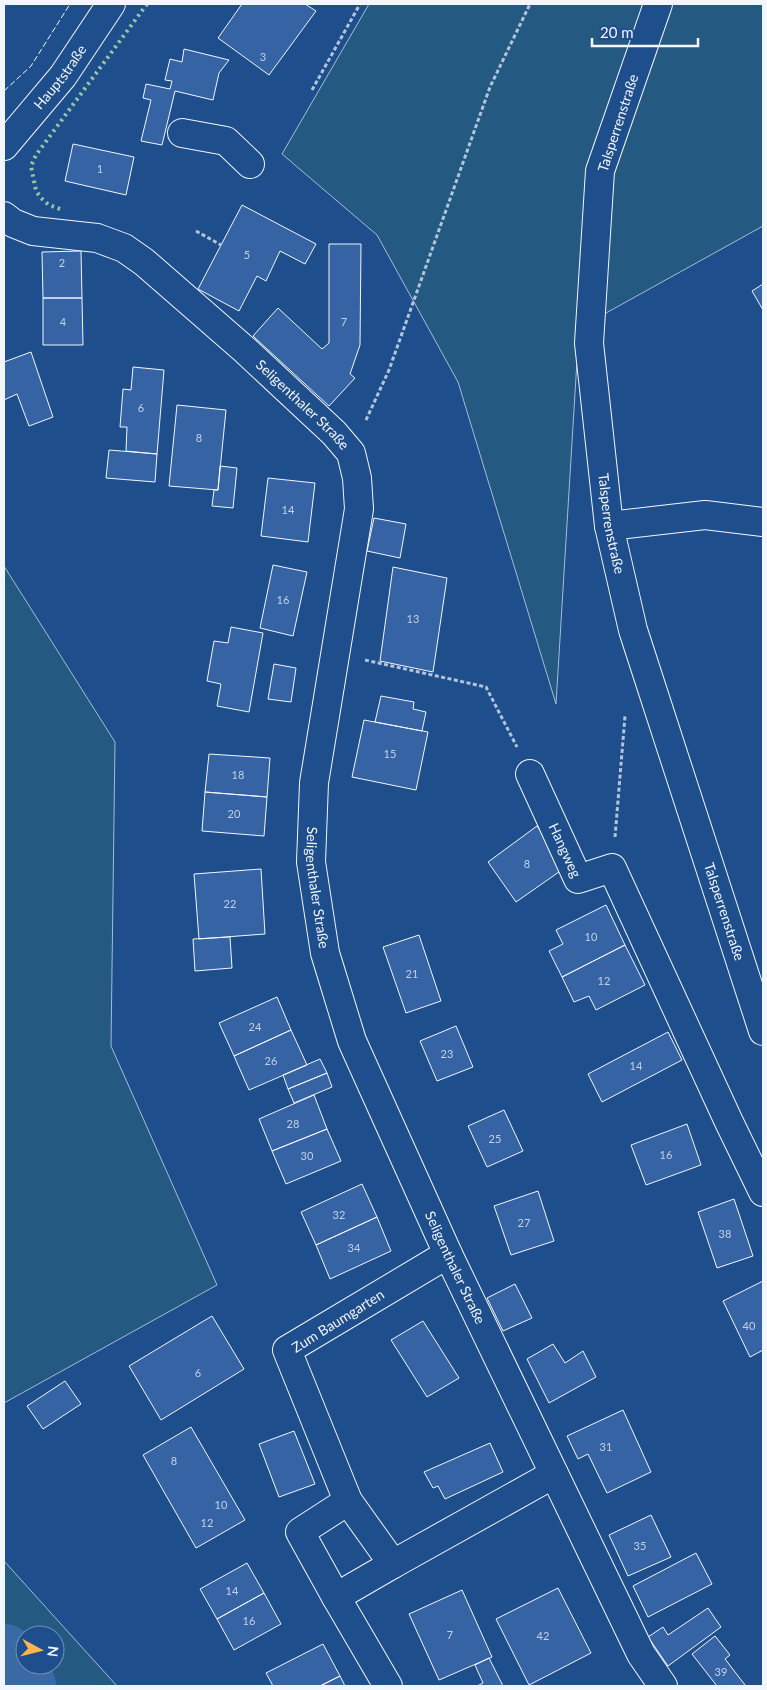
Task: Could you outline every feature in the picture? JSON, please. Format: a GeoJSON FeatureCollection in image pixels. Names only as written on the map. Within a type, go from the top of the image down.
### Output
{"type":"FeatureCollection","features":[{"type":"Feature","properties":{"kind":"street","name":"Hauptstraße"},"geometry":{"type":"LineString","coordinates":[[4,146],[63,76],[111,4]]}},
{"type":"Feature","properties":{"kind":"street","name":"Talsperrenstraße"},"geometry":{"type":"LineString","coordinates":[[658,4],[600,171],[589,343],[609,526],[633,630],[763,1031]]}},
{"type":"Feature","properties":{"kind":"street"},"geometry":{"type":"LineString","coordinates":[[182,133],[226,141],[250,164]]}},
{"type":"Feature","properties":{"kind":"street","name":"Seligenthaler Straße"},"geometry":{"type":"LineString","coordinates":[[4,216],[12,223],[34,231],[97,238],[124,248],[156,272],[245,350],[334,433],[350,453],[358,478],[359,509],[314,783],[311,862],[325,953],[352,1040],[448,1254],[641,1654],[663,1686]]}},
{"type":"Feature","properties":{"kind":"street"},"geometry":{"type":"LineString","coordinates":[[609,526],[706,515],[763,522]]}},
{"type":"Feature","properties":{"kind":"street","name":"Hangweg"},"geometry":{"type":"LineString","coordinates":[[530,774],[578,879],[612,868]]}},
{"type":"Feature","properties":{"kind":"street"},"geometry":{"type":"LineString","coordinates":[[612,868],[763,1192]]}},
{"type":"Feature","properties":{"kind":"street","name":"Zum Baumgarten"},"geometry":{"type":"LineString","coordinates":[[393,1564],[348,1501],[287,1350],[448,1254]]}},
{"type":"Feature","properties":{"kind":"street"},"geometry":{"type":"LineString","coordinates":[[336,1597],[554,1474]]}},
{"type":"Feature","properties":{"kind":"street"},"geometry":{"type":"LineString","coordinates":[[348,1501],[300,1532],[388,1686]]}},
{"type":"Feature","properties":{"kind":"path"},"geometry":{"type":"LineString","coordinates":[[312,90],[360,4]]}},
{"type":"Feature","properties":{"kind":"path"},"geometry":{"type":"LineString","coordinates":[[350,453],[389,370],[490,87],[530,4]]}},
{"type":"Feature","properties":{"kind":"path"},"geometry":{"type":"LineString","coordinates":[[196,231],[221,245]]}},
{"type":"Feature","properties":{"kind":"path"},"geometry":{"type":"LineString","coordinates":[[335,653],[486,688],[530,774]]}},
{"type":"Feature","properties":{"kind":"path"},"geometry":{"type":"LineString","coordinates":[[612,868],[626,709]]}},
{"type":"Feature","properties":{"kind":"shaded area"},"geometry":{"type":"Polygon","coordinates":[[[369,4],[763,4],[763,226],[579,328],[556,704],[458,382],[377,235],[282,154],[369,4]]]}},
{"type":"Feature","properties":{"kind":"shaded area"},"geometry":{"type":"Polygon","coordinates":[[[4,566],[115,742],[111,1046],[217,1285],[4,1403],[4,566]]]}},
{"type":"Feature","properties":{"kind":"shaded area"},"geometry":{"type":"Polygon","coordinates":[[[4,1561],[62,1625],[15,1625],[15,1675],[65,1675],[65,1628],[117,1686],[4,1686],[4,1561]]]}},
{"type":"Feature","properties":{"kind":"building"},"geometry":{"type":"Polygon","coordinates":[[[242,4],[305,4],[316,11],[269,75],[218,38],[242,4]]]}},
{"type":"Feature","properties":{"kind":"building"},"geometry":{"type":"Polygon","coordinates":[[[184,49],[229,60],[219,73],[213,100],[175,91],[162,145],[141,141],[151,100],[143,98],[146,84],[170,89],[172,81],[165,80],[170,59],[182,62],[184,49]]]}},
{"type":"Feature","properties":{"kind":"building"},"geometry":{"type":"Polygon","coordinates":[[[73,144],[134,157],[126,195],[65,181],[73,144]]]}},
{"type":"Feature","properties":{"kind":"building"},"geometry":{"type":"Polygon","coordinates":[[[242,205],[316,244],[305,264],[280,251],[266,281],[257,276],[239,311],[198,289],[242,205]]]}},
{"type":"Feature","properties":{"kind":"building"},"geometry":{"type":"Polygon","coordinates":[[[329,244],[361,244],[360,345],[350,374],[355,378],[329,406],[253,336],[278,308],[322,349],[329,343],[329,244]]]}},
{"type":"Feature","properties":{"kind":"building"},"geometry":{"type":"Polygon","coordinates":[[[81,251],[82,298],[43,298],[42,252],[81,251]]]}},
{"type":"Feature","properties":{"kind":"building"},"geometry":{"type":"Polygon","coordinates":[[[763,284],[763,310],[752,291],[763,284]]]}},
{"type":"Feature","properties":{"kind":"building"},"geometry":{"type":"Polygon","coordinates":[[[43,298],[82,298],[83,345],[43,345],[43,298]]]}},
{"type":"Feature","properties":{"kind":"building"},"geometry":{"type":"Polygon","coordinates":[[[31,352],[53,417],[29,426],[17,394],[4,400],[4,362],[31,352]]]}},
{"type":"Feature","properties":{"kind":"building"},"geometry":{"type":"Polygon","coordinates":[[[133,367],[164,370],[157,454],[126,451],[127,427],[120,427],[123,389],[131,390],[133,367]]]}},
{"type":"Feature","properties":{"kind":"building"},"geometry":{"type":"Polygon","coordinates":[[[177,405],[226,410],[218,490],[169,486],[177,405]]]}},
{"type":"Feature","properties":{"kind":"building"},"geometry":{"type":"Polygon","coordinates":[[[109,450],[157,454],[155,482],[106,478],[109,450]]]}},
{"type":"Feature","properties":{"kind":"building"},"geometry":{"type":"Polygon","coordinates":[[[220,466],[237,468],[233,508],[212,506],[214,490],[218,490],[220,466]]]}},
{"type":"Feature","properties":{"kind":"building"},"geometry":{"type":"Polygon","coordinates":[[[268,478],[315,483],[308,542],[261,536],[268,478]]]}},
{"type":"Feature","properties":{"kind":"building"},"geometry":{"type":"Polygon","coordinates":[[[374,518],[406,524],[400,558],[367,551],[374,518]]]}},
{"type":"Feature","properties":{"kind":"building"},"geometry":{"type":"Polygon","coordinates":[[[273,565],[307,572],[293,636],[260,628],[273,565]]]}},
{"type":"Feature","properties":{"kind":"building"},"geometry":{"type":"Polygon","coordinates":[[[393,567],[447,578],[433,672],[380,661],[393,567]]]}},
{"type":"Feature","properties":{"kind":"building"},"geometry":{"type":"Polygon","coordinates":[[[231,627],[263,633],[249,712],[217,706],[221,684],[207,681],[214,641],[228,643],[231,627]]]}},
{"type":"Feature","properties":{"kind":"building"},"geometry":{"type":"Polygon","coordinates":[[[274,664],[296,668],[291,702],[268,699],[274,664]]]}},
{"type":"Feature","properties":{"kind":"building"},"geometry":{"type":"Polygon","coordinates":[[[381,696],[414,702],[413,709],[426,712],[422,731],[375,722],[381,696]]]}},
{"type":"Feature","properties":{"kind":"building"},"geometry":{"type":"Polygon","coordinates":[[[364,720],[428,732],[416,790],[352,777],[364,720]]]}},
{"type":"Feature","properties":{"kind":"building"},"geometry":{"type":"Polygon","coordinates":[[[209,754],[270,758],[267,797],[205,792],[209,754]]]}},
{"type":"Feature","properties":{"kind":"building"},"geometry":{"type":"Polygon","coordinates":[[[205,792],[267,797],[264,836],[202,831],[205,792]]]}},
{"type":"Feature","properties":{"kind":"building"},"geometry":{"type":"Polygon","coordinates":[[[537,826],[566,867],[516,902],[488,862],[537,826]]]}},
{"type":"Feature","properties":{"kind":"building"},"geometry":{"type":"Polygon","coordinates":[[[261,869],[265,934],[199,939],[194,874],[261,869]]]}},
{"type":"Feature","properties":{"kind":"building"},"geometry":{"type":"Polygon","coordinates":[[[606,905],[625,945],[562,977],[549,951],[563,944],[556,930],[606,905]]]}},
{"type":"Feature","properties":{"kind":"building"},"geometry":{"type":"Polygon","coordinates":[[[419,935],[441,1001],[406,1013],[383,947],[419,935]]]}},
{"type":"Feature","properties":{"kind":"building"},"geometry":{"type":"Polygon","coordinates":[[[230,937],[232,968],[195,971],[193,939],[230,937]]]}},
{"type":"Feature","properties":{"kind":"building"},"geometry":{"type":"Polygon","coordinates":[[[625,945],[645,985],[596,1010],[589,996],[574,1002],[562,977],[625,945]]]}},
{"type":"Feature","properties":{"kind":"building"},"geometry":{"type":"Polygon","coordinates":[[[277,997],[291,1030],[234,1056],[219,1023],[277,997]]]}},
{"type":"Feature","properties":{"kind":"building"},"geometry":{"type":"Polygon","coordinates":[[[456,1026],[473,1067],[437,1081],[420,1041],[456,1026]]]}},
{"type":"Feature","properties":{"kind":"building"},"geometry":{"type":"Polygon","coordinates":[[[291,1030],[307,1065],[249,1090],[234,1056],[291,1030]]]}},
{"type":"Feature","properties":{"kind":"building"},"geometry":{"type":"Polygon","coordinates":[[[668,1032],[682,1060],[602,1102],[588,1074],[668,1032]]]}},
{"type":"Feature","properties":{"kind":"building"},"geometry":{"type":"Polygon","coordinates":[[[320,1059],[327,1073],[288,1089],[283,1075],[320,1059]]]}},
{"type":"Feature","properties":{"kind":"building"},"geometry":{"type":"Polygon","coordinates":[[[327,1073],[332,1087],[294,1103],[288,1089],[327,1073]]]}},
{"type":"Feature","properties":{"kind":"building"},"geometry":{"type":"Polygon","coordinates":[[[314,1095],[327,1129],[272,1151],[259,1119],[314,1095]]]}},
{"type":"Feature","properties":{"kind":"building"},"geometry":{"type":"Polygon","coordinates":[[[504,1110],[523,1151],[487,1167],[468,1126],[504,1110]]]}},
{"type":"Feature","properties":{"kind":"building"},"geometry":{"type":"Polygon","coordinates":[[[687,1124],[701,1165],[646,1185],[631,1145],[687,1124]]]}},
{"type":"Feature","properties":{"kind":"building"},"geometry":{"type":"Polygon","coordinates":[[[327,1129],[341,1161],[286,1184],[272,1151],[327,1129]]]}},
{"type":"Feature","properties":{"kind":"building"},"geometry":{"type":"Polygon","coordinates":[[[362,1184],[377,1217],[316,1245],[301,1212],[362,1184]]]}},
{"type":"Feature","properties":{"kind":"building"},"geometry":{"type":"Polygon","coordinates":[[[538,1191],[554,1241],[511,1255],[494,1206],[538,1191]]]}},
{"type":"Feature","properties":{"kind":"building"},"geometry":{"type":"Polygon","coordinates":[[[734,1199],[753,1256],[717,1268],[698,1212],[734,1199]]]}},
{"type":"Feature","properties":{"kind":"building"},"geometry":{"type":"Polygon","coordinates":[[[377,1217],[391,1251],[330,1279],[316,1245],[377,1217]]]}},
{"type":"Feature","properties":{"kind":"building"},"geometry":{"type":"Polygon","coordinates":[[[763,1281],[763,1350],[750,1357],[723,1301],[763,1281]]]}},
{"type":"Feature","properties":{"kind":"building"},"geometry":{"type":"Polygon","coordinates":[[[515,1284],[532,1318],[503,1331],[487,1298],[515,1284]]]}},
{"type":"Feature","properties":{"kind":"building"},"geometry":{"type":"Polygon","coordinates":[[[212,1316],[244,1369],[161,1420],[129,1366],[212,1316]]]}},
{"type":"Feature","properties":{"kind":"building"},"geometry":{"type":"Polygon","coordinates":[[[423,1321],[459,1378],[427,1397],[391,1340],[423,1321]]]}},
{"type":"Feature","properties":{"kind":"building"},"geometry":{"type":"Polygon","coordinates":[[[553,1344],[565,1363],[583,1351],[596,1377],[549,1403],[527,1359],[553,1344]]]}},
{"type":"Feature","properties":{"kind":"building"},"geometry":{"type":"Polygon","coordinates":[[[65,1381],[81,1404],[43,1429],[27,1406],[65,1381]]]}},
{"type":"Feature","properties":{"kind":"building"},"geometry":{"type":"Polygon","coordinates":[[[623,1410],[651,1472],[607,1493],[588,1454],[578,1459],[567,1436],[623,1410]]]}},
{"type":"Feature","properties":{"kind":"building"},"geometry":{"type":"Polygon","coordinates":[[[191,1427],[245,1520],[196,1548],[143,1455],[191,1427]]]}},
{"type":"Feature","properties":{"kind":"building"},"geometry":{"type":"Polygon","coordinates":[[[294,1431],[315,1484],[279,1497],[259,1444],[294,1431]]]}},
{"type":"Feature","properties":{"kind":"building"},"geometry":{"type":"Polygon","coordinates":[[[490,1443],[503,1472],[445,1499],[438,1486],[433,1488],[424,1472],[490,1443]]]}},
{"type":"Feature","properties":{"kind":"building"},"geometry":{"type":"Polygon","coordinates":[[[651,1515],[671,1557],[628,1576],[609,1535],[651,1515]]]}},
{"type":"Feature","properties":{"kind":"building"},"geometry":{"type":"Polygon","coordinates":[[[696,1553],[712,1584],[648,1617],[633,1586],[696,1553]]]}},
{"type":"Feature","properties":{"kind":"building"},"geometry":{"type":"Polygon","coordinates":[[[247,1563],[264,1593],[217,1619],[200,1589],[247,1563]]]}},
{"type":"Feature","properties":{"kind":"building"},"geometry":{"type":"Polygon","coordinates":[[[558,1588],[591,1653],[529,1685],[496,1619],[558,1588]]]}},
{"type":"Feature","properties":{"kind":"building"},"geometry":{"type":"Polygon","coordinates":[[[462,1590],[492,1657],[439,1680],[409,1614],[462,1590]]]}},
{"type":"Feature","properties":{"kind":"building"},"geometry":{"type":"Polygon","coordinates":[[[264,1593],[281,1624],[234,1650],[217,1619],[264,1593]]]}},
{"type":"Feature","properties":{"kind":"building"},"geometry":{"type":"Polygon","coordinates":[[[708,1608],[721,1627],[668,1666],[648,1637],[663,1627],[668,1635],[708,1608]]]}},
{"type":"Feature","properties":{"kind":"building"},"geometry":{"type":"Polygon","coordinates":[[[715,1636],[730,1655],[725,1659],[745,1685],[717,1686],[692,1654],[715,1636]]]}},
{"type":"Feature","properties":{"kind":"building"},"geometry":{"type":"Polygon","coordinates":[[[323,1644],[340,1676],[320,1686],[273,1686],[266,1673],[323,1644]]]}},
{"type":"Feature","properties":{"kind":"building"},"geometry":{"type":"Polygon","coordinates":[[[489,1658],[503,1686],[477,1686],[483,1683],[475,1665],[489,1658]]]}},
{"type":"Feature","properties":{"kind":"building"},"geometry":{"type":"Polygon","coordinates":[[[340,1676],[345,1686],[320,1686],[340,1676]]]}},
{"type":"Feature","properties":{"kind":"waterway"},"geometry":{"type":"LineString","coordinates":[[4,1656],[24,1686]]}},
{"type":"Feature","properties":{"kind":"hedge"},"geometry":{"type":"LineString","coordinates":[[60,209],[49,205],[36,191],[31,166],[36,155],[147,4]]}},
{"type":"Feature","properties":{"kind":"fence"},"geometry":{"type":"LineString","coordinates":[[4,91],[31,66],[70,4]]}}]}
